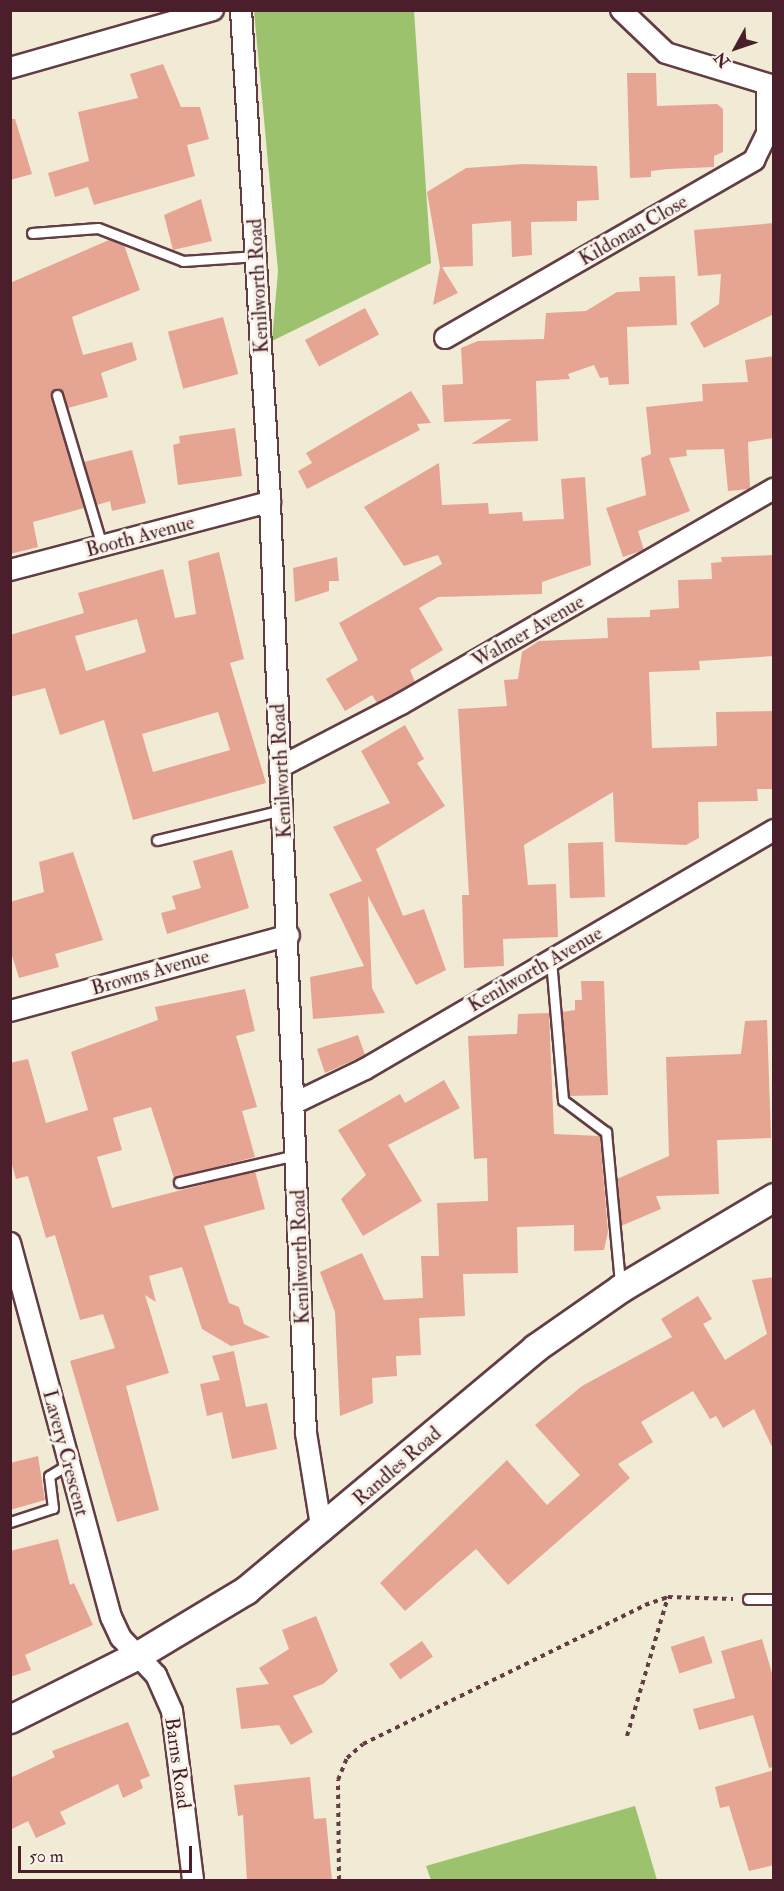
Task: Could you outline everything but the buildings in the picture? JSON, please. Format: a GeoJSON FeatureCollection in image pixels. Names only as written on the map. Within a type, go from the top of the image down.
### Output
{"type":"FeatureCollection","features":[{"type":"Feature","properties":{"kind":"street"},"geometry":{"type":"LineString","coordinates":[[10,68],[213,10]]}},
{"type":"Feature","properties":{"kind":"street","name":"Kenilworth Road"},"geometry":{"type":"LineString","coordinates":[[241,10],[270,502],[289,935],[306,1433],[322,1532]]}},
{"type":"Feature","properties":{"kind":"street"},"geometry":{"type":"LineString","coordinates":[[621,10],[666,53],[770,86]]}},
{"type":"Feature","properties":{"kind":"street","name":"Kildonan Close"},"geometry":{"type":"LineString","coordinates":[[445,338],[754,160],[767,133],[770,86]]}},
{"type":"Feature","properties":{"kind":"street","name":"Walmer Avenue"},"geometry":{"type":"LineString","coordinates":[[280,767],[402,704],[774,489]]}},
{"type":"Feature","properties":{"kind":"street","name":"Booth Avenue"},"geometry":{"type":"LineString","coordinates":[[10,570],[270,502]]}},
{"type":"Feature","properties":{"kind":"street","name":"Kenilworth Avenue"},"geometry":{"type":"LineString","coordinates":[[293,1104],[365,1069],[774,830]]}},
{"type":"Feature","properties":{"kind":"street","name":"Browns Avenue"},"geometry":{"type":"LineString","coordinates":[[10,1011],[289,935]]}},
{"type":"Feature","properties":{"kind":"street","name":"Randles Road"},"geometry":{"type":"LineString","coordinates":[[10,1719],[138,1655],[246,1590],[322,1532],[535,1348],[621,1288],[774,1197]]}},
{"type":"Feature","properties":{"kind":"street","name":"Lavery Crescent"},"geometry":{"type":"LineString","coordinates":[[10,1243],[111,1617],[138,1655]]}},
{"type":"Feature","properties":{"kind":"street","name":"Barns Road"},"geometry":{"type":"LineString","coordinates":[[138,1655],[156,1675],[172,1711],[194,1881]]}},
{"type":"Feature","properties":{"kind":"lane"},"geometry":{"type":"LineString","coordinates":[[32,234],[98,228],[183,261],[257,256]]}},
{"type":"Feature","properties":{"kind":"lane"},"geometry":{"type":"LineString","coordinates":[[57,395],[102,546]]}},
{"type":"Feature","properties":{"kind":"lane"},"geometry":{"type":"LineString","coordinates":[[157,840],[282,810]]}},
{"type":"Feature","properties":{"kind":"lane"},"geometry":{"type":"LineString","coordinates":[[551,960],[563,1100],[606,1132],[621,1288]]}},
{"type":"Feature","properties":{"kind":"lane"},"geometry":{"type":"LineString","coordinates":[[179,1182],[296,1155]]}},
{"type":"Feature","properties":{"kind":"lane"},"geometry":{"type":"LineString","coordinates":[[10,1522],[53,1508],[49,1476],[69,1464]]}},
{"type":"Feature","properties":{"kind":"lane"},"geometry":{"type":"LineString","coordinates":[[748,1599],[774,1599]]}},
{"type":"Feature","properties":{"kind":"path"},"geometry":{"type":"LineString","coordinates":[[627,1736],[668,1597]]}},
{"type":"Feature","properties":{"kind":"path"},"geometry":{"type":"LineString","coordinates":[[339,1881],[338,1780],[352,1753],[506,1670],[668,1597],[748,1599]]}},
{"type":"Feature","properties":{"kind":"green space"},"geometry":{"type":"Polygon","coordinates":[[[254,11],[414,11],[431,263],[272,341],[278,271],[254,11]]]}},
{"type":"Feature","properties":{"kind":"green space"},"geometry":{"type":"Polygon","coordinates":[[[635,1806],[657,1880],[431,1880],[426,1866],[635,1806]]]}}]}
